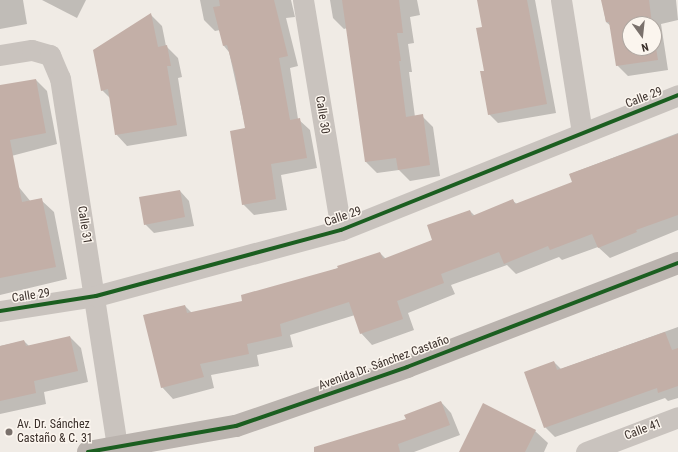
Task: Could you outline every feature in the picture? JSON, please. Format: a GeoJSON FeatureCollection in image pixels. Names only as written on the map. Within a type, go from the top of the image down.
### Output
{"type":"FeatureCollection","features":[{"type":"Feature","properties":{"kind":"street","name":"Calle 30"},"geometry":{"type":"LineString","coordinates":[[303,0],[341,230]]}},
{"type":"Feature","properties":{"kind":"street"},"geometry":{"type":"LineString","coordinates":[[561,0],[582,132]]}},
{"type":"Feature","properties":{"kind":"street","name":"Calle 31"},"geometry":{"type":"LineString","coordinates":[[0,55],[32,50],[50,55],[60,78],[96,296],[118,447]]}},
{"type":"Feature","properties":{"kind":"street","name":"Calle 29"},"geometry":{"type":"LineString","coordinates":[[0,311],[96,296],[341,230],[582,132],[678,95]]}},
{"type":"Feature","properties":{"kind":"street","name":"Avenida Dr. Sánchez Castaño"},"geometry":{"type":"LineString","coordinates":[[88,452],[236,426],[407,367],[678,263]]}},
{"type":"Feature","properties":{"kind":"street","name":"Calle 41"},"geometry":{"type":"LineString","coordinates":[[586,452],[678,417]]}},
{"type":"Feature","properties":{"kind":"building"},"geometry":{"type":"Polygon","coordinates":[[[219,0],[274,0],[288,56],[279,58],[290,120],[300,118],[307,158],[271,164],[276,199],[242,205],[230,131],[245,128],[235,74],[227,45],[223,46],[213,7],[220,6],[219,0]]]}},
{"type":"Feature","properties":{"kind":"building"},"geometry":{"type":"Polygon","coordinates":[[[342,0],[399,0],[403,33],[397,33],[406,117],[423,114],[430,165],[398,170],[396,158],[365,162],[342,0]]]}},
{"type":"Feature","properties":{"kind":"building"},"geometry":{"type":"Polygon","coordinates":[[[477,0],[527,0],[547,104],[488,115],[480,71],[484,71],[476,28],[482,27],[477,0]]]}},
{"type":"Feature","properties":{"kind":"building"},"geometry":{"type":"Polygon","coordinates":[[[601,0],[649,0],[651,16],[622,16],[622,56],[657,56],[658,60],[616,66],[609,22],[606,22],[601,0]]]}},
{"type":"Feature","properties":{"kind":"building"},"geometry":{"type":"Polygon","coordinates":[[[151,13],[158,47],[167,45],[171,66],[167,66],[177,125],[115,135],[108,89],[101,91],[93,50],[151,13]]]}},
{"type":"Feature","properties":{"kind":"building"},"geometry":{"type":"Polygon","coordinates":[[[36,79],[46,133],[10,140],[22,202],[42,198],[56,267],[0,278],[0,85],[36,79]]]}},
{"type":"Feature","properties":{"kind":"building"},"geometry":{"type":"Polygon","coordinates":[[[678,134],[678,215],[636,230],[637,232],[598,248],[592,234],[550,250],[548,246],[504,264],[499,252],[441,274],[444,283],[397,301],[403,319],[360,334],[349,302],[280,324],[282,336],[247,344],[249,354],[200,364],[204,377],[161,388],[143,315],[185,305],[187,313],[242,301],[241,295],[338,268],[337,266],[380,252],[383,259],[432,240],[427,225],[470,210],[472,216],[513,199],[515,204],[572,182],[569,174],[678,134]]]}},
{"type":"Feature","properties":{"kind":"building"},"geometry":{"type":"Polygon","coordinates":[[[180,190],[185,217],[144,225],[139,197],[180,190]]]}},
{"type":"Feature","properties":{"kind":"building"},"geometry":{"type":"Polygon","coordinates":[[[665,332],[672,350],[678,348],[678,386],[658,393],[657,388],[544,428],[524,372],[554,361],[557,370],[665,332]]]}},
{"type":"Feature","properties":{"kind":"building"},"geometry":{"type":"Polygon","coordinates":[[[70,336],[78,371],[34,381],[36,393],[0,401],[0,346],[24,340],[26,346],[70,336]]]}},
{"type":"Feature","properties":{"kind":"building"},"geometry":{"type":"Polygon","coordinates":[[[441,401],[450,425],[398,444],[400,452],[314,452],[314,447],[406,419],[404,415],[441,401]]]}},
{"type":"Feature","properties":{"kind":"building"},"geometry":{"type":"Polygon","coordinates":[[[483,403],[536,430],[525,452],[459,452],[483,403]]]}},
{"type":"Feature","properties":{"kind":"cycle path"},"geometry":{"type":"LineString","coordinates":[[0,311],[96,296],[341,230],[678,95]]}},
{"type":"Feature","properties":{"kind":"cycle path"},"geometry":{"type":"LineString","coordinates":[[88,452],[236,426],[407,367],[678,263]]}},
{"type":"Feature","properties":{"kind":"place","name":"Av. Dr. Sánchez Castaño & C. 31"},"geometry":{"type":"Point","coordinates":[9,432]}}]}
